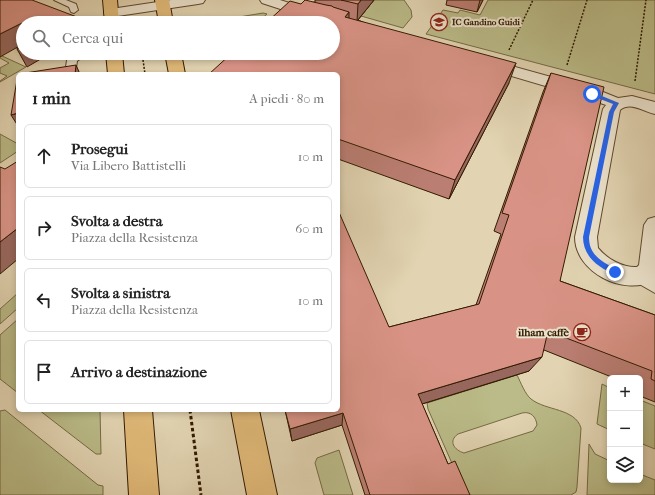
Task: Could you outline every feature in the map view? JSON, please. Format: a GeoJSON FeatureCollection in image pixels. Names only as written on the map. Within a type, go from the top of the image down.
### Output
{"type":"FeatureCollection","features":[{"type":"Feature","properties":{"kind":"main road"},"geometry":{"type":"LineString","coordinates":[[162,2],[165,16]]}},
{"type":"Feature","properties":{"kind":"main road"},"geometry":{"type":"LineString","coordinates":[[115,60],[116,72]]}},
{"type":"Feature","properties":{"kind":"main road"},"geometry":{"type":"LineString","coordinates":[[174,60],[177,72]]}},
{"type":"Feature","properties":{"kind":"main road"},"geometry":{"type":"LineString","coordinates":[[138,412],[144,495]]}},
{"type":"Feature","properties":{"kind":"main road"},"geometry":{"type":"LineString","coordinates":[[245,412],[262,495]]}},
{"type":"Feature","properties":{"kind":"street"},"geometry":{"type":"LineString","coordinates":[[111,12],[162,2],[198,0]]}},
{"type":"Feature","properties":{"kind":"street"},"geometry":{"type":"LineString","coordinates":[[267,0],[286,8],[317,16]]}},
{"type":"Feature","properties":{"kind":"street"},"geometry":{"type":"LineString","coordinates":[[472,60],[592,94],[616,103]]}},
{"type":"Feature","properties":{"kind":"street"},"geometry":{"type":"LineString","coordinates":[[647,282],[615,272],[594,260],[586,245],[586,237],[612,109],[616,103],[621,101],[636,103],[655,109]]}},
{"type":"Feature","properties":{"kind":"street"},"geometry":{"type":"LineString","coordinates":[[647,282],[645,274],[650,269],[655,225]]}},
{"type":"Feature","properties":{"kind":"lane"},"geometry":{"type":"LineString","coordinates":[[58,0],[73,6],[74,10]]}},
{"type":"Feature","properties":{"kind":"lane"},"geometry":{"type":"LineString","coordinates":[[70,72],[72,60]]}},
{"type":"Feature","properties":{"kind":"path"},"geometry":{"type":"LineString","coordinates":[[507,55],[533,0]]}},
{"type":"Feature","properties":{"kind":"path"},"geometry":{"type":"LineString","coordinates":[[565,71],[587,0]]}},
{"type":"Feature","properties":{"kind":"path"},"geometry":{"type":"LineString","coordinates":[[635,81],[646,0]]}},
{"type":"Feature","properties":{"kind":"path"},"geometry":{"type":"LineString","coordinates":[[143,60],[145,72]]}},
{"type":"Feature","properties":{"kind":"path"},"geometry":{"type":"LineString","coordinates":[[190,412],[202,495]]}},
{"type":"Feature","properties":{"kind":"green space"},"geometry":{"type":"Polygon","coordinates":[[[374,0],[404,0],[411,10],[412,17],[403,28],[361,16],[374,0]]]}},
{"type":"Feature","properties":{"kind":"green space"},"geometry":{"type":"Polygon","coordinates":[[[488,0],[655,0],[655,94],[426,34],[443,10],[458,13],[460,10],[480,15],[488,0]]]}},
{"type":"Feature","properties":{"kind":"green space"},"geometry":{"type":"Polygon","coordinates":[[[263,13],[267,14],[265,16],[245,16],[263,13]]]}},
{"type":"Feature","properties":{"kind":"green space"},"geometry":{"type":"Polygon","coordinates":[[[0,55],[26,67],[0,82],[7,76],[0,73],[0,68],[9,63],[0,58],[0,55]]]}},
{"type":"Feature","properties":{"kind":"green space"},"geometry":{"type":"Polygon","coordinates":[[[0,134],[16,143],[16,152],[0,163],[0,134]]]}},
{"type":"Feature","properties":{"kind":"green space"},"geometry":{"type":"Polygon","coordinates":[[[16,295],[16,310],[0,324],[0,309],[16,295]]]}},
{"type":"Feature","properties":{"kind":"green space"},"geometry":{"type":"Polygon","coordinates":[[[16,321],[16,391],[0,379],[0,335],[16,321]]]}},
{"type":"Feature","properties":{"kind":"green space"},"geometry":{"type":"Polygon","coordinates":[[[517,375],[531,399],[544,406],[566,413],[578,422],[581,428],[576,492],[571,495],[466,495],[428,409],[427,403],[517,375]],[[525,413],[458,434],[453,440],[455,448],[464,453],[533,431],[537,425],[536,419],[532,415],[525,413]]]}},
{"type":"Feature","properties":{"kind":"green space"},"geometry":{"type":"Polygon","coordinates":[[[602,384],[607,386],[607,429],[597,424],[602,384]]]}},
{"type":"Feature","properties":{"kind":"green space"},"geometry":{"type":"Polygon","coordinates":[[[643,401],[655,406],[655,449],[643,444],[643,401]]]}},
{"type":"Feature","properties":{"kind":"green space"},"geometry":{"type":"Polygon","coordinates":[[[5,410],[98,485],[103,486],[103,495],[0,495],[0,411],[5,410]]]}},
{"type":"Feature","properties":{"kind":"green space"},"geometry":{"type":"Polygon","coordinates":[[[42,412],[100,412],[101,454],[96,454],[42,412]]]}},
{"type":"Feature","properties":{"kind":"green space"},"geometry":{"type":"Polygon","coordinates":[[[589,444],[595,454],[607,460],[607,483],[643,483],[643,475],[655,480],[655,495],[587,495],[589,444]]]}},
{"type":"Feature","properties":{"kind":"green space"},"geometry":{"type":"Polygon","coordinates":[[[339,450],[353,495],[324,495],[315,463],[317,458],[339,450]]]}},
{"type":"Feature","properties":{"kind":"building"},"geometry":{"type":"Polygon","coordinates":[[[0,0],[32,0],[74,16],[16,16],[16,26],[0,34],[0,0]]]}},
{"type":"Feature","properties":{"kind":"building"},"geometry":{"type":"Polygon","coordinates":[[[305,0],[332,6],[349,12],[345,17],[516,63],[455,180],[340,140],[340,72],[211,72],[224,60],[340,60],[340,16],[274,16],[290,1],[301,4],[305,0]]]}},
{"type":"Feature","properties":{"kind":"building"},"geometry":{"type":"Polygon","coordinates":[[[341,0],[361,0],[358,4],[341,0]]]}},
{"type":"Feature","properties":{"kind":"building"},"geometry":{"type":"Polygon","coordinates":[[[76,65],[75,72],[32,72],[76,65]]]}},
{"type":"Feature","properties":{"kind":"building"},"geometry":{"type":"Polygon","coordinates":[[[551,73],[604,87],[560,281],[655,315],[655,381],[651,379],[652,371],[548,331],[542,357],[418,394],[448,464],[455,461],[470,495],[370,495],[343,413],[290,429],[286,412],[340,412],[340,215],[389,327],[479,304],[509,215],[502,213],[551,73]]]}},
{"type":"Feature","properties":{"kind":"building"},"geometry":{"type":"Polygon","coordinates":[[[16,86],[16,114],[11,115],[16,86]]]}},
{"type":"Feature","properties":{"kind":"building"},"geometry":{"type":"Polygon","coordinates":[[[16,162],[16,230],[0,242],[0,167],[5,169],[16,162]]]}},
{"type":"Feature","properties":{"kind":"place","name":"IC Gandino Guidi"},"geometry":{"type":"Point","coordinates":[439,22]}},
{"type":"Feature","properties":{"kind":"place","name":"ilham caffè"},"geometry":{"type":"Point","coordinates":[582,332]}},
{"type":"Feature","properties":{"kind":"route"},"geometry":{"type":"LineString","coordinates":[[592,94],[616,103],[611,112],[586,237],[586,245],[594,260],[615,272]]}}]}
